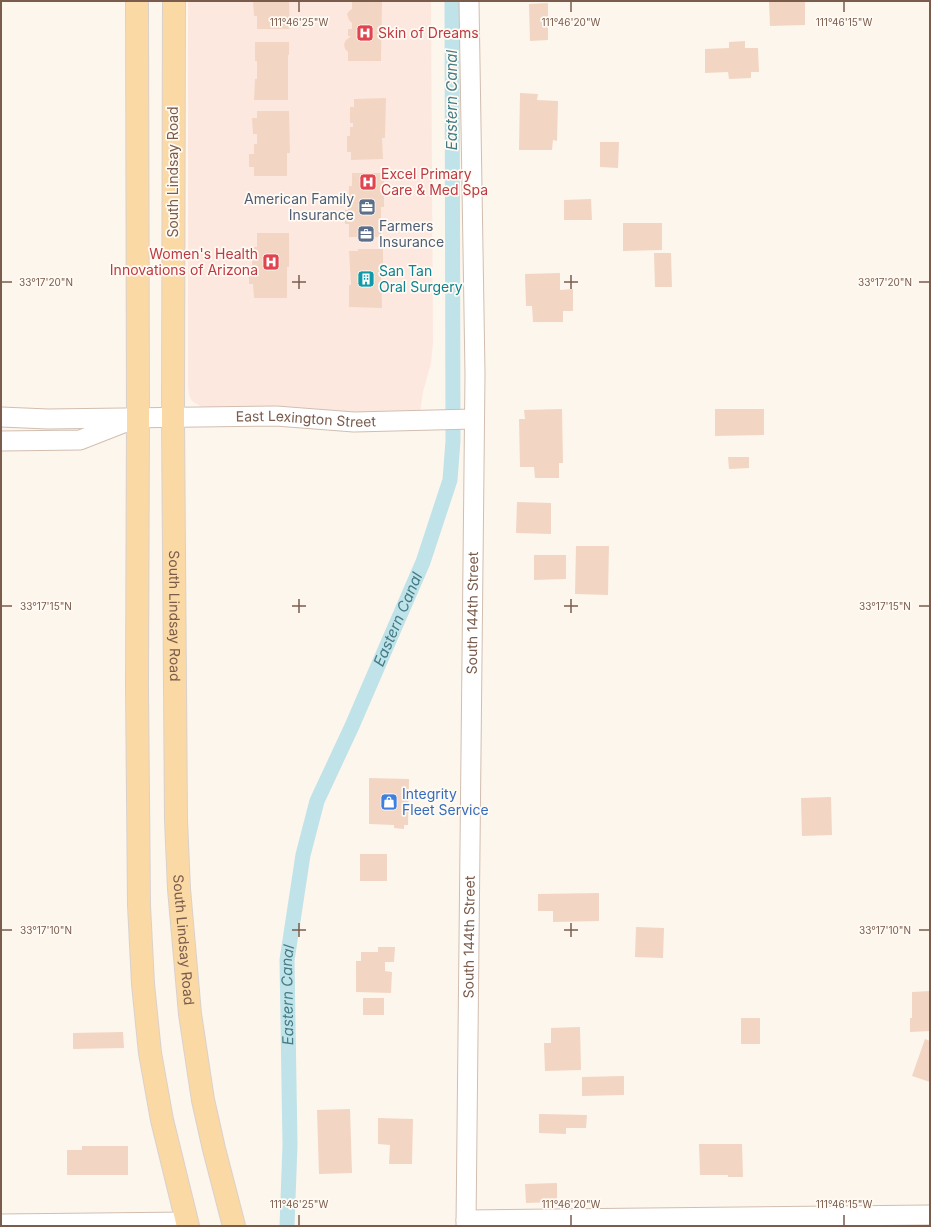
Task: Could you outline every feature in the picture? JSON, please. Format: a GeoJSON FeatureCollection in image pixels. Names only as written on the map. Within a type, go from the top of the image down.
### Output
{"type":"FeatureCollection","features":[{"type":"Feature","properties":{"kind":"main road"},"geometry":{"type":"LineString","coordinates":[[137,1],[137,696],[139,905],[143,984],[150,1053],[160,1113],[173,1171],[188,1224]]}},
{"type":"Feature","properties":{"kind":"main road","name":"South Lindsay Road"},"geometry":{"type":"LineString","coordinates":[[174,1],[173,418],[176,804],[179,889],[190,1014],[203,1100],[234,1226]]}},
{"type":"Feature","properties":{"kind":"street","name":"South 144th Street"},"geometry":{"type":"LineString","coordinates":[[466,1223],[469,419],[475,374],[469,1]]}},
{"type":"Feature","properties":{"kind":"street","name":"East Lexington Street"},"geometry":{"type":"LineString","coordinates":[[1,417],[48,419],[276,416],[354,422],[469,419]]}},
{"type":"Feature","properties":{"kind":"street"},"geometry":{"type":"LineString","coordinates":[[1,441],[80,440],[138,417]]}},
{"type":"Feature","properties":{"kind":"street"},"geometry":{"type":"LineString","coordinates":[[466,1223],[930,1215]]}},
{"type":"Feature","properties":{"kind":"street"},"geometry":{"type":"LineString","coordinates":[[1,1224],[188,1224]]}},
{"type":"Feature","properties":{"kind":"shaded area"},"geometry":{"type":"Polygon","coordinates":[[[188,1],[431,1],[433,343],[431,363],[423,392],[420,413],[333,412],[290,407],[208,408],[200,406],[192,401],[189,395],[188,386],[188,1]]]}},
{"type":"Feature","properties":{"kind":"building"},"geometry":{"type":"Polygon","coordinates":[[[253,1],[289,1],[290,29],[257,29],[257,16],[254,16],[253,1]]]}},
{"type":"Feature","properties":{"kind":"building","name":"Skin of Dreams"},"geometry":{"type":"Polygon","coordinates":[[[352,1],[382,1],[381,61],[348,61],[348,52],[345,49],[344,44],[351,36],[348,36],[348,29],[352,29],[352,23],[347,14],[352,9],[352,1]]]}},
{"type":"Feature","properties":{"kind":"building"},"geometry":{"type":"Polygon","coordinates":[[[769,1],[805,1],[805,25],[770,26],[769,1]]]}},
{"type":"Feature","properties":{"kind":"building"},"geometry":{"type":"Polygon","coordinates":[[[548,3],[548,40],[530,41],[529,4],[548,3]]]}},
{"type":"Feature","properties":{"kind":"building"},"geometry":{"type":"Polygon","coordinates":[[[745,41],[745,48],[758,48],[759,72],[751,72],[751,78],[729,79],[728,72],[705,73],[705,49],[729,48],[729,42],[745,41]]]}},
{"type":"Feature","properties":{"kind":"building"},"geometry":{"type":"Polygon","coordinates":[[[255,42],[289,42],[288,100],[254,100],[255,79],[257,79],[255,42]]]}},
{"type":"Feature","properties":{"kind":"building"},"geometry":{"type":"Polygon","coordinates":[[[520,93],[538,94],[537,100],[558,101],[557,141],[553,140],[552,150],[519,150],[520,93]]]}},
{"type":"Feature","properties":{"kind":"building"},"geometry":{"type":"Polygon","coordinates":[[[386,98],[385,138],[382,138],[383,159],[351,160],[351,152],[347,152],[347,136],[350,136],[350,127],[353,127],[353,123],[350,123],[350,107],[354,107],[354,99],[386,98]]]}},
{"type":"Feature","properties":{"kind":"building"},"geometry":{"type":"Polygon","coordinates":[[[257,111],[289,111],[290,153],[287,153],[287,176],[254,176],[254,167],[249,167],[249,154],[254,154],[254,144],[257,144],[257,134],[253,134],[252,118],[257,118],[257,111]]]}},
{"type":"Feature","properties":{"kind":"building"},"geometry":{"type":"Polygon","coordinates":[[[600,142],[619,142],[618,168],[600,167],[600,142]]]}},
{"type":"Feature","properties":{"kind":"building"},"geometry":{"type":"Polygon","coordinates":[[[352,173],[384,173],[384,207],[381,207],[381,237],[349,237],[349,224],[345,224],[345,210],[348,210],[349,186],[352,186],[352,173]]]}},
{"type":"Feature","properties":{"kind":"building"},"geometry":{"type":"Polygon","coordinates":[[[591,199],[592,220],[564,220],[564,200],[591,199]]]}},
{"type":"Feature","properties":{"kind":"building"},"geometry":{"type":"Polygon","coordinates":[[[623,223],[662,223],[662,250],[623,251],[623,223]]]}},
{"type":"Feature","properties":{"kind":"building","name":"Women's Health Innovations of Arizona"},"geometry":{"type":"Polygon","coordinates":[[[257,233],[289,233],[287,298],[254,298],[253,284],[249,284],[249,270],[252,270],[254,247],[257,247],[257,233]]]}},
{"type":"Feature","properties":{"kind":"building","name":"San Tan Oral Surgery"},"geometry":{"type":"Polygon","coordinates":[[[358,249],[383,249],[383,264],[381,264],[382,308],[349,307],[349,285],[351,285],[349,251],[358,251],[358,249]]]}},
{"type":"Feature","properties":{"kind":"building"},"geometry":{"type":"Polygon","coordinates":[[[654,253],[671,253],[672,287],[655,287],[654,253]]]}},
{"type":"Feature","properties":{"kind":"building"},"geometry":{"type":"Polygon","coordinates":[[[560,273],[560,290],[573,289],[573,311],[563,311],[563,322],[533,322],[532,306],[526,306],[525,274],[560,273]]]}},
{"type":"Feature","properties":{"kind":"building"},"geometry":{"type":"Polygon","coordinates":[[[562,409],[563,463],[559,463],[559,478],[535,478],[534,467],[520,467],[519,419],[525,419],[524,410],[562,409]]]}},
{"type":"Feature","properties":{"kind":"building"},"geometry":{"type":"Polygon","coordinates":[[[715,409],[764,409],[764,435],[715,436],[715,409]]]}},
{"type":"Feature","properties":{"kind":"building"},"geometry":{"type":"Polygon","coordinates":[[[728,457],[749,457],[749,468],[729,469],[728,457]]]}},
{"type":"Feature","properties":{"kind":"building"},"geometry":{"type":"Polygon","coordinates":[[[517,502],[551,503],[551,534],[516,533],[517,502]]]}},
{"type":"Feature","properties":{"kind":"building"},"geometry":{"type":"Polygon","coordinates":[[[576,546],[609,546],[608,595],[575,594],[576,546]]]}},
{"type":"Feature","properties":{"kind":"building"},"geometry":{"type":"Polygon","coordinates":[[[534,555],[566,555],[566,579],[534,580],[534,555]]]}},
{"type":"Feature","properties":{"kind":"building","name":"Integrity Fleet Service"},"geometry":{"type":"Polygon","coordinates":[[[369,778],[409,779],[408,825],[404,825],[404,829],[394,828],[394,825],[369,824],[369,778]]]}},
{"type":"Feature","properties":{"kind":"building"},"geometry":{"type":"Polygon","coordinates":[[[831,797],[832,835],[802,836],[801,798],[831,797]]]}},
{"type":"Feature","properties":{"kind":"building"},"geometry":{"type":"Polygon","coordinates":[[[360,854],[387,854],[387,881],[360,881],[360,854]]]}},
{"type":"Feature","properties":{"kind":"building"},"geometry":{"type":"Polygon","coordinates":[[[599,893],[599,921],[553,922],[553,911],[538,911],[538,894],[599,893]]]}},
{"type":"Feature","properties":{"kind":"building"},"geometry":{"type":"Polygon","coordinates":[[[636,927],[664,928],[663,958],[635,957],[636,927]]]}},
{"type":"Feature","properties":{"kind":"building"},"geometry":{"type":"Polygon","coordinates":[[[378,947],[395,947],[394,962],[385,962],[385,971],[392,972],[391,993],[356,992],[356,961],[361,961],[361,952],[378,952],[378,947]]]}},
{"type":"Feature","properties":{"kind":"building"},"geometry":{"type":"Polygon","coordinates":[[[930,991],[930,1031],[910,1032],[910,1018],[912,1018],[912,992],[930,991]]]}},
{"type":"Feature","properties":{"kind":"building"},"geometry":{"type":"Polygon","coordinates":[[[363,998],[384,998],[384,1015],[363,1015],[363,998]]]}},
{"type":"Feature","properties":{"kind":"building"},"geometry":{"type":"Polygon","coordinates":[[[741,1018],[760,1018],[760,1044],[741,1044],[741,1018]]]}},
{"type":"Feature","properties":{"kind":"building"},"geometry":{"type":"Polygon","coordinates":[[[580,1027],[581,1070],[545,1071],[544,1043],[551,1043],[551,1028],[580,1027]]]}},
{"type":"Feature","properties":{"kind":"building"},"geometry":{"type":"Polygon","coordinates":[[[123,1032],[124,1048],[73,1049],[73,1033],[123,1032]]]}},
{"type":"Feature","properties":{"kind":"building"},"geometry":{"type":"Polygon","coordinates":[[[925,1039],[930,1041],[930,1082],[912,1076],[925,1039]]]}},
{"type":"Feature","properties":{"kind":"building"},"geometry":{"type":"Polygon","coordinates":[[[624,1076],[624,1095],[582,1096],[582,1077],[624,1076]]]}},
{"type":"Feature","properties":{"kind":"building"},"geometry":{"type":"Polygon","coordinates":[[[350,1109],[352,1173],[319,1174],[317,1110],[350,1109]]]}},
{"type":"Feature","properties":{"kind":"building"},"geometry":{"type":"Polygon","coordinates":[[[539,1114],[587,1115],[586,1128],[566,1128],[566,1134],[539,1133],[539,1114]]]}},
{"type":"Feature","properties":{"kind":"building"},"geometry":{"type":"Polygon","coordinates":[[[378,1118],[413,1119],[412,1164],[389,1164],[390,1145],[378,1144],[378,1118]]]}},
{"type":"Feature","properties":{"kind":"building"},"geometry":{"type":"Polygon","coordinates":[[[699,1144],[742,1144],[743,1177],[728,1177],[728,1175],[700,1175],[699,1144]]]}},
{"type":"Feature","properties":{"kind":"building"},"geometry":{"type":"Polygon","coordinates":[[[82,1146],[128,1146],[128,1175],[67,1175],[67,1150],[82,1150],[82,1146]]]}},
{"type":"Feature","properties":{"kind":"building"},"geometry":{"type":"Polygon","coordinates":[[[557,1183],[557,1202],[526,1203],[525,1184],[557,1183]]]}},
{"type":"Feature","properties":{"kind":"waterway","name":"Eastern Canal"},"geometry":{"type":"LineString","coordinates":[[287,1226],[290,1145],[287,960],[303,855],[317,801],[352,726],[423,562],[450,480],[453,441],[452,1]]}},
{"type":"Feature","properties":{"kind":"place","name":"Skin of Dreams"},"geometry":{"type":"Point","coordinates":[365,33]}},
{"type":"Feature","properties":{"kind":"place","name":"Excel Primary Care & Med Spa"},"geometry":{"type":"Point","coordinates":[368,182]}},
{"type":"Feature","properties":{"kind":"place","name":"American Family Insurance"},"geometry":{"type":"Point","coordinates":[367,207]}},
{"type":"Feature","properties":{"kind":"place","name":"Farmers Insurance"},"geometry":{"type":"Point","coordinates":[366,234]}},
{"type":"Feature","properties":{"kind":"place","name":"Women's Health Innovations of Arizona"},"geometry":{"type":"Point","coordinates":[271,262]}},
{"type":"Feature","properties":{"kind":"place","name":"San Tan Oral Surgery"},"geometry":{"type":"Point","coordinates":[366,279]}},
{"type":"Feature","properties":{"kind":"place","name":"Integrity Fleet Service"},"geometry":{"type":"Point","coordinates":[389,802]}}]}
